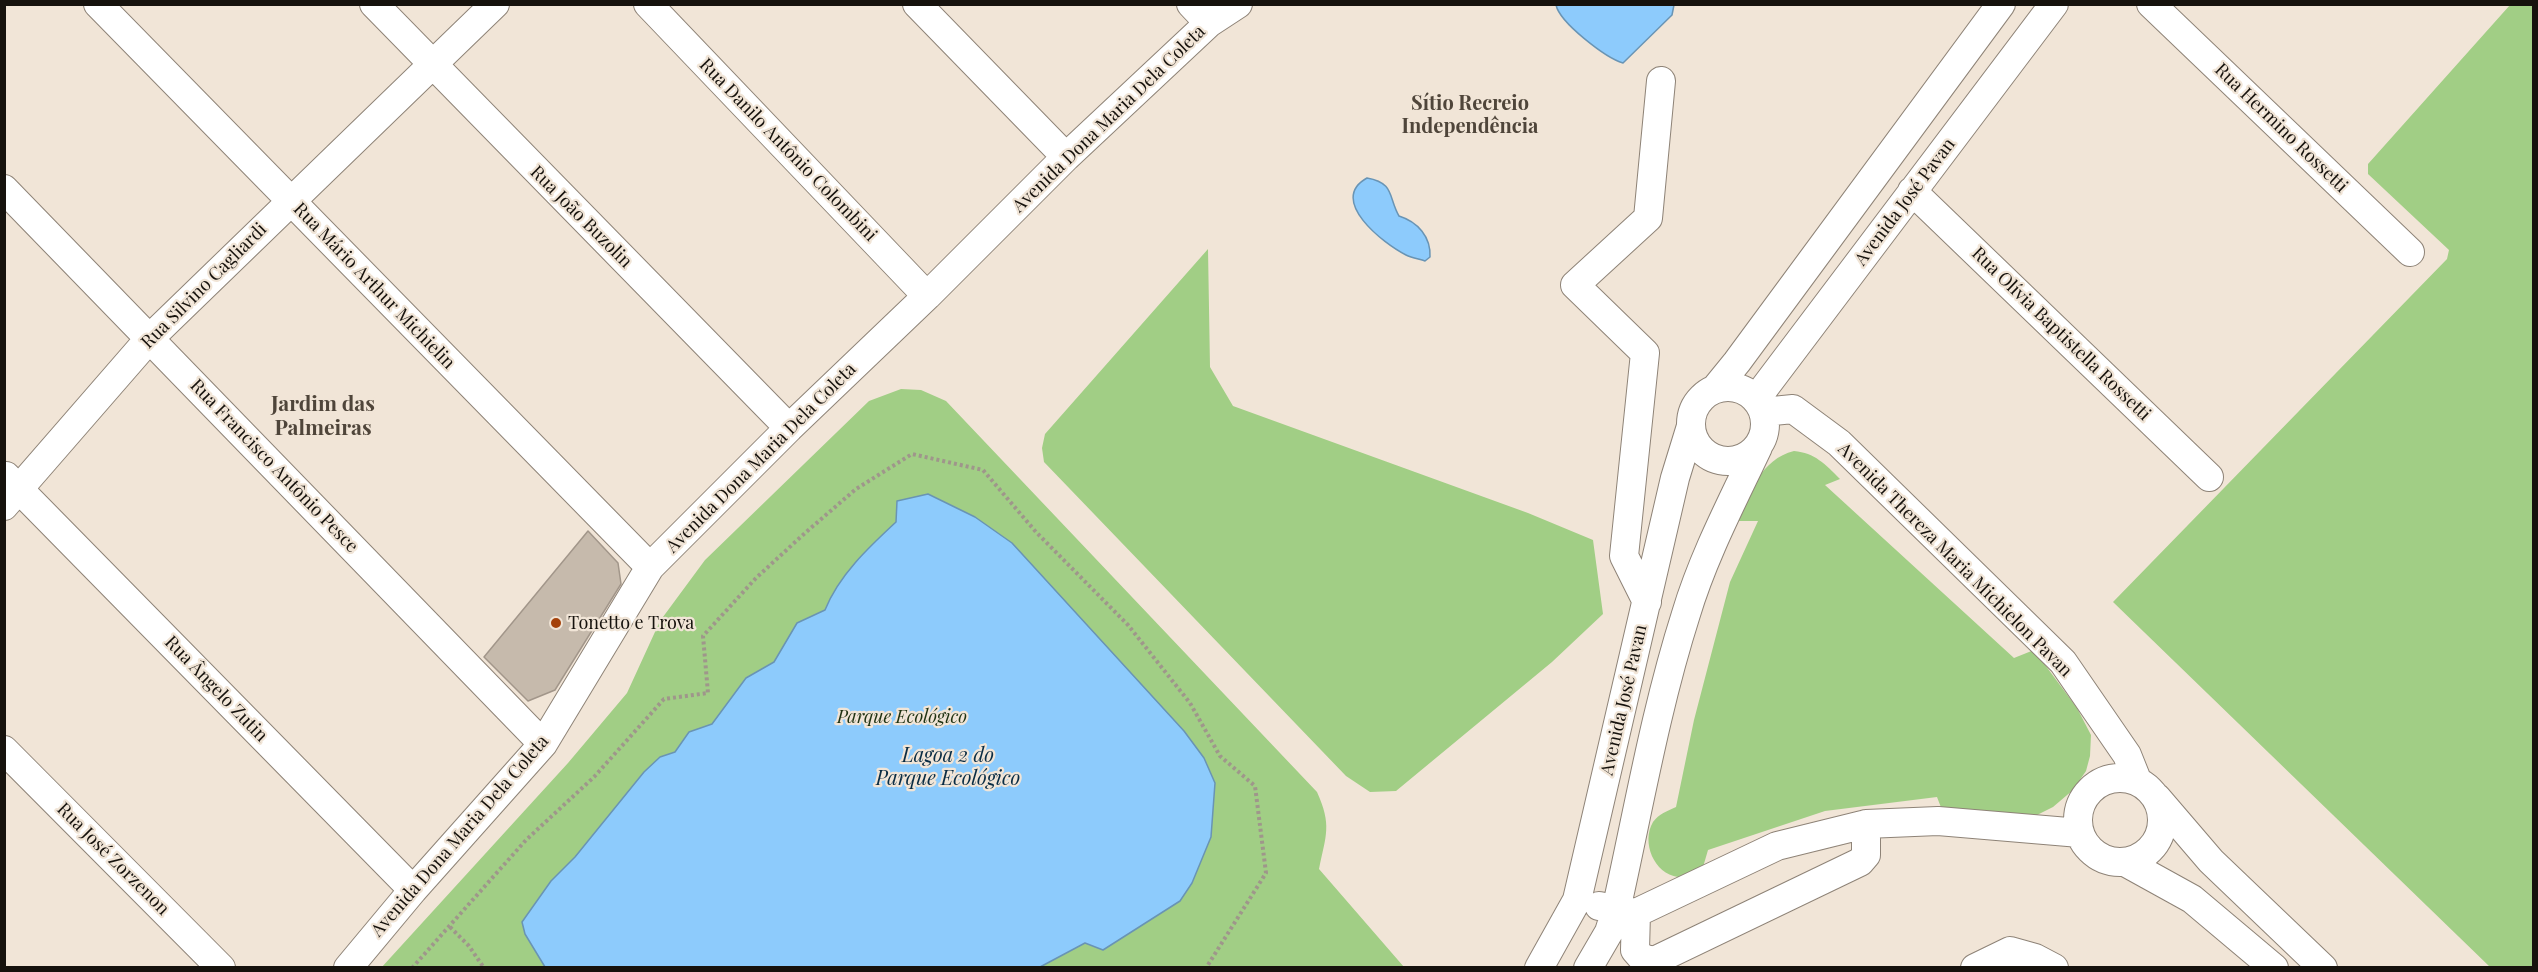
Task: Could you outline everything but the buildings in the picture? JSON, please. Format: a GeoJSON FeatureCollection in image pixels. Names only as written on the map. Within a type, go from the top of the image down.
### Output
{"type":"FeatureCollection","features":[{"type":"Feature","properties":{"kind":"street","name":"Rua Mário Arthur Michielin"},"geometry":{"type":"LineString","coordinates":[[98,4],[650,567]]}},
{"type":"Feature","properties":{"kind":"street","name":"Rua João Buzolin"},"geometry":{"type":"LineString","coordinates":[[374,4],[789,428]]}},
{"type":"Feature","properties":{"kind":"street","name":"Rua Silvino Cagliardi"},"geometry":{"type":"LineString","coordinates":[[9,490],[150,338],[495,4]]}},
{"type":"Feature","properties":{"kind":"street","name":"Rua Danilo Antônio Colombini"},"geometry":{"type":"LineString","coordinates":[[648,4],[927,296]]}},
{"type":"Feature","properties":{"kind":"street"},"geometry":{"type":"LineString","coordinates":[[917,4],[1066,157]]}},
{"type":"Feature","properties":{"kind":"street","name":"Avenida Dona Maria Dela Coleta"},"geometry":{"type":"LineString","coordinates":[[348,968],[413,890],[543,744],[650,567],[1066,157],[1200,14],[1238,4]]}},
{"type":"Feature","properties":{"kind":"street"},"geometry":{"type":"LineString","coordinates":[[1715,389],[1737,388],[1760,406],[1765,430],[1758,447],[1748,456],[1736,461],[1723,461],[1711,457],[1701,449],[1694,438],[1691,426],[1692,414],[1697,404],[1715,389],[1737,362],[2001,4]]}},
{"type":"Feature","properties":{"kind":"street","name":"Avenida José Pavan"},"geometry":{"type":"LineString","coordinates":[[1760,406],[1912,191],[2054,4]]}},
{"type":"Feature","properties":{"kind":"street","name":"Rua Hermino Rossetti"},"geometry":{"type":"LineString","coordinates":[[2151,4],[2410,252]]}},
{"type":"Feature","properties":{"kind":"street"},"geometry":{"type":"LineString","coordinates":[[1647,603],[1624,556],[1645,353],[1575,285],[1648,218],[1661,81]]}},
{"type":"Feature","properties":{"kind":"street","name":"Rua Francisco Antônio Pesce"},"geometry":{"type":"LineString","coordinates":[[4,189],[543,744]]}},
{"type":"Feature","properties":{"kind":"street","name":"Rua Olívia Baptistella Rossetti"},"geometry":{"type":"LineString","coordinates":[[1912,191],[2209,477]]}},
{"type":"Feature","properties":{"kind":"street","name":"Avenida Thereza Maria Michielon Pavan"},"geometry":{"type":"LineString","coordinates":[[1760,406],[1793,409],[1839,443],[2063,662],[2127,755],[2147,789],[2211,861],[2323,968]]}},
{"type":"Feature","properties":{"kind":"street","name":"Avenida José Pavan"},"geometry":{"type":"LineString","coordinates":[[1539,968],[1577,900],[1675,477],[1691,426]]}},
{"type":"Feature","properties":{"kind":"street","name":"Avenida José Pavan"},"geometry":{"type":"LineString","coordinates":[[1588,968],[1609,932],[1626,912],[1662,701],[1686,613],[1719,529],[1758,447]]}},
{"type":"Feature","properties":{"kind":"street","name":"Rua Ângelo Zutin"},"geometry":{"type":"LineString","coordinates":[[9,490],[413,890]]}},
{"type":"Feature","properties":{"kind":"street","name":"Rua José Zorzenon"},"geometry":{"type":"LineString","coordinates":[[4,750],[221,968]]}},
{"type":"Feature","properties":{"kind":"street"},"geometry":{"type":"LineString","coordinates":[[2116,778],[2147,789],[2162,811],[2162,825],[2151,850],[2139,858],[2126,862],[2111,861],[2097,856],[2086,846],[2077,819],[2086,794],[2096,784],[2116,778]]}},
{"type":"Feature","properties":{"kind":"street"},"geometry":{"type":"LineString","coordinates":[[1577,900],[1626,912],[1778,846],[1866,824],[1938,821],[2080,833]]}},
{"type":"Feature","properties":{"kind":"street"},"geometry":{"type":"LineString","coordinates":[[1626,912],[1635,950],[1642,958],[1654,961],[1860,862],[1866,855],[1866,824]]}},
{"type":"Feature","properties":{"kind":"street"},"geometry":{"type":"LineString","coordinates":[[2126,862],[2192,899],[2274,968]]}},
{"type":"Feature","properties":{"kind":"street"},"geometry":{"type":"LineString","coordinates":[[1975,968],[2010,951],[2035,958],[2054,968]]}},
{"type":"Feature","properties":{"kind":"path"},"geometry":{"type":"LineString","coordinates":[[412,968],[526,840],[594,777],[664,699],[708,693],[703,636],[756,578],[856,489],[912,454],[983,470],[1036,532],[1128,626],[1190,703],[1220,756],[1255,786],[1266,873],[1206,968]]}},
{"type":"Feature","properties":{"kind":"path"},"geometry":{"type":"LineString","coordinates":[[450,927],[469,946],[484,968]]}},
{"type":"Feature","properties":{"kind":"green space"},"geometry":{"type":"Polygon","coordinates":[[[2510,5],[2534,5],[2533,968],[2490,967],[2113,602],[2447,259],[2449,250],[2368,174],[2368,164],[2510,5]]]}},
{"type":"Feature","properties":{"kind":"green space"},"geometry":{"type":"Polygon","coordinates":[[[1208,249],[1210,367],[1233,406],[1528,513],[1593,540],[1603,614],[1552,662],[1396,791],[1370,792],[1346,776],[1044,462],[1042,448],[1045,434],[1208,249]]]}},
{"type":"Feature","properties":{"kind":"green space","name":"Lagoa 2 do Parque Ecológico"},"geometry":{"type":"Polygon","coordinates":[[[901,389],[921,390],[946,401],[1317,792],[1326,822],[1319,869],[1404,967],[381,968],[568,763],[627,693],[660,621],[705,560],[869,401],[901,389]]]}},
{"type":"Feature","properties":{"kind":"green space"},"geometry":{"type":"Polygon","coordinates":[[[1794,451],[1808,454],[1819,460],[1840,479],[1825,485],[2014,658],[2034,650],[2077,708],[2091,735],[2090,756],[2086,771],[2073,790],[2053,807],[2037,815],[1942,810],[1937,797],[1825,811],[1708,850],[1701,874],[1687,877],[1670,875],[1656,864],[1648,839],[1653,822],[1663,813],[1676,807],[1694,720],[1730,582],[1758,521],[1735,521],[1765,469],[1773,461],[1794,451]]]}},
{"type":"Feature","properties":{"kind":"water"},"geometry":{"type":"Polygon","coordinates":[[[1556,4],[1674,5],[1672,15],[1623,63],[1606,54],[1574,30],[1559,12],[1556,4]]]}},
{"type":"Feature","properties":{"kind":"water"},"geometry":{"type":"Polygon","coordinates":[[[1367,178],[1376,180],[1387,187],[1399,216],[1412,222],[1422,231],[1430,250],[1430,257],[1425,261],[1408,256],[1396,249],[1373,232],[1363,221],[1353,198],[1356,187],[1367,178]]]}},
{"type":"Feature","properties":{"kind":"water","name":"Lagoa 2 do Parque Ecológico"},"geometry":{"type":"Polygon","coordinates":[[[928,494],[975,517],[1012,543],[1184,731],[1204,758],[1215,783],[1211,837],[1192,883],[1180,901],[1103,950],[1085,943],[1040,967],[545,967],[525,934],[522,922],[551,881],[575,857],[644,772],[660,757],[675,752],[689,732],[712,724],[746,678],[774,662],[797,623],[825,610],[846,573],[896,522],[897,501],[928,494]]]}},
{"type":"Feature","properties":{"kind":"place","name":"Tonetto e Trova"},"geometry":{"type":"Point","coordinates":[556,623]}},
{"type":"Feature","properties":{"kind":"district","name":"Sítio Recreio Independência"},"geometry":{"type":"Point","coordinates":[1470,116]}},
{"type":"Feature","properties":{"kind":"district","name":"Jardim das Palmeiras"},"geometry":{"type":"Point","coordinates":[323,416]}},
{"type":"Feature","properties":{"kind":"park label","name":"Parque Ecológico"},"geometry":{"type":"Point","coordinates":[902,717]}}]}
